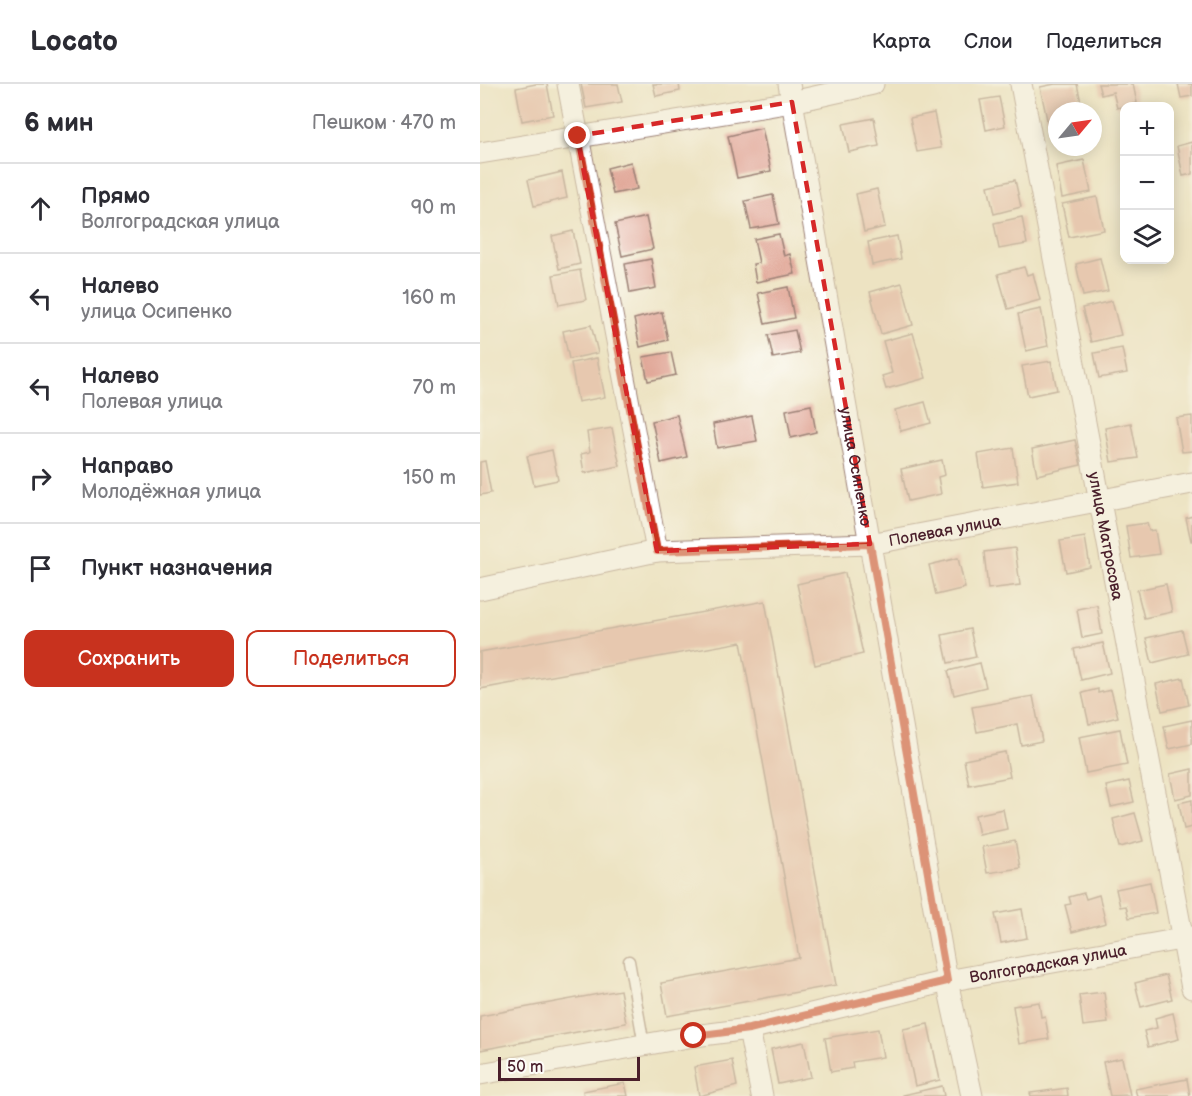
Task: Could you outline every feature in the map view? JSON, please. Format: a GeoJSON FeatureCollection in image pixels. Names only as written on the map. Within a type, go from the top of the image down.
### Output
{"type":"FeatureCollection","features":[{"type":"Feature","properties":{"kind":"street"},"geometry":{"type":"LineString","coordinates":[[568,84],[657,551]]}},
{"type":"Feature","properties":{"kind":"street"},"geometry":{"type":"LineString","coordinates":[[480,153],[578,136],[791,93],[873,84]]}},
{"type":"Feature","properties":{"kind":"street","name":"улица Матросова"},"geometry":{"type":"LineString","coordinates":[[1022,84],[1187,938],[1192,988]]}},
{"type":"Feature","properties":{"kind":"street","name":"улица Осипенко"},"geometry":{"type":"LineString","coordinates":[[791,93],[947,981],[972,1096]]}},
{"type":"Feature","properties":{"kind":"street","name":"Полевая улица"},"geometry":{"type":"LineString","coordinates":[[480,589],[657,551],[870,544],[1192,483]]}},
{"type":"Feature","properties":{"kind":"street","name":"Волгоградская улица"},"geometry":{"type":"LineString","coordinates":[[480,1074],[749,1029],[947,981],[1187,938]]}},
{"type":"Feature","properties":{"kind":"street"},"geometry":{"type":"LineString","coordinates":[[749,1029],[762,1096]]}},
{"type":"Feature","properties":{"kind":"lane"},"geometry":{"type":"LineString","coordinates":[[629,961],[644,1045]]}},
{"type":"Feature","properties":{"kind":"highlighted area"},"geometry":{"type":"Polygon","coordinates":[[[792,102],[870,544],[657,551],[577,136],[792,102]]]}},
{"type":"Feature","properties":{"kind":"building"},"geometry":{"type":"Polygon","coordinates":[[[547,84],[553,115],[522,121],[516,88],[547,84]]]}},
{"type":"Feature","properties":{"kind":"building"},"geometry":{"type":"Polygon","coordinates":[[[581,84],[618,84],[622,102],[586,108],[581,84]]]}},
{"type":"Feature","properties":{"kind":"building"},"geometry":{"type":"Polygon","coordinates":[[[653,84],[679,84],[680,91],[656,96],[653,84]]]}},
{"type":"Feature","properties":{"kind":"building"},"geometry":{"type":"Polygon","coordinates":[[[1077,84],[1081,102],[1048,102],[1048,124],[1040,87],[1077,84]]]}},
{"type":"Feature","properties":{"kind":"building"},"geometry":{"type":"Polygon","coordinates":[[[1098,84],[1133,84],[1137,102],[1120,102],[1120,107],[1117,108],[1113,92],[1101,95],[1098,84]]]}},
{"type":"Feature","properties":{"kind":"building"},"geometry":{"type":"Polygon","coordinates":[[[1178,84],[1192,84],[1192,96],[1181,98],[1178,84]]]}},
{"type":"Feature","properties":{"kind":"building"},"geometry":{"type":"Polygon","coordinates":[[[999,97],[1005,126],[986,130],[980,100],[999,97]]]}},
{"type":"Feature","properties":{"kind":"building"},"geometry":{"type":"Polygon","coordinates":[[[934,113],[941,148],[917,152],[910,118],[934,113]]]}},
{"type":"Feature","properties":{"kind":"building"},"geometry":{"type":"Polygon","coordinates":[[[874,118],[879,146],[849,152],[843,124],[874,118]]]}},
{"type":"Feature","properties":{"kind":"building"},"geometry":{"type":"Polygon","coordinates":[[[762,128],[771,171],[737,178],[728,136],[762,128]]]}},
{"type":"Feature","properties":{"kind":"building"},"geometry":{"type":"Polygon","coordinates":[[[1192,142],[1192,174],[1183,176],[1177,146],[1192,142]]]}},
{"type":"Feature","properties":{"kind":"building"},"geometry":{"type":"Polygon","coordinates":[[[1084,160],[1091,192],[1062,198],[1056,166],[1084,160]]]}},
{"type":"Feature","properties":{"kind":"building"},"geometry":{"type":"Polygon","coordinates":[[[631,162],[637,189],[613,194],[607,168],[631,162]]]}},
{"type":"Feature","properties":{"kind":"building"},"geometry":{"type":"Polygon","coordinates":[[[562,172],[567,198],[534,206],[528,180],[562,172]]]}},
{"type":"Feature","properties":{"kind":"building"},"geometry":{"type":"Polygon","coordinates":[[[1015,180],[1021,207],[994,214],[988,186],[1015,180]]]}},
{"type":"Feature","properties":{"kind":"building"},"geometry":{"type":"Polygon","coordinates":[[[877,189],[885,227],[864,232],[856,194],[877,189]]]}},
{"type":"Feature","properties":{"kind":"building"},"geometry":{"type":"Polygon","coordinates":[[[773,195],[779,224],[751,229],[745,201],[773,195]]]}},
{"type":"Feature","properties":{"kind":"building"},"geometry":{"type":"Polygon","coordinates":[[[1097,197],[1104,230],[1069,237],[1062,204],[1097,197]]]}},
{"type":"Feature","properties":{"kind":"building"},"geometry":{"type":"Polygon","coordinates":[[[646,217],[653,249],[622,256],[615,224],[646,217]]]}},
{"type":"Feature","properties":{"kind":"building"},"geometry":{"type":"Polygon","coordinates":[[[1022,217],[1027,244],[999,249],[994,223],[1022,217]]]}},
{"type":"Feature","properties":{"kind":"building"},"geometry":{"type":"Polygon","coordinates":[[[573,231],[580,264],[559,269],[552,236],[573,231]]]}},
{"type":"Feature","properties":{"kind":"building"},"geometry":{"type":"Polygon","coordinates":[[[779,234],[784,256],[790,254],[795,274],[756,282],[753,264],[759,263],[754,239],[779,234]]]}},
{"type":"Feature","properties":{"kind":"building"},"geometry":{"type":"Polygon","coordinates":[[[897,236],[901,259],[872,265],[868,242],[897,236]]]}},
{"type":"Feature","properties":{"kind":"building"},"geometry":{"type":"Polygon","coordinates":[[[1100,258],[1108,291],[1083,296],[1076,264],[1100,258]]]}},
{"type":"Feature","properties":{"kind":"building"},"geometry":{"type":"Polygon","coordinates":[[[651,259],[656,288],[630,293],[625,264],[651,259]]]}},
{"type":"Feature","properties":{"kind":"building"},"geometry":{"type":"Polygon","coordinates":[[[1024,267],[1027,275],[1033,273],[1040,300],[1008,309],[998,274],[1024,267]]]}},
{"type":"Feature","properties":{"kind":"building"},"geometry":{"type":"Polygon","coordinates":[[[580,270],[586,300],[559,305],[553,275],[580,270]]]}},
{"type":"Feature","properties":{"kind":"building"},"geometry":{"type":"Polygon","coordinates":[[[902,283],[913,325],[881,334],[870,292],[902,283]]]}},
{"type":"Feature","properties":{"kind":"building"},"geometry":{"type":"Polygon","coordinates":[[[788,287],[794,318],[765,324],[758,293],[788,287]]]}},
{"type":"Feature","properties":{"kind":"building"},"geometry":{"type":"Polygon","coordinates":[[[1112,301],[1121,335],[1091,342],[1082,308],[1112,301]]]}},
{"type":"Feature","properties":{"kind":"building"},"geometry":{"type":"Polygon","coordinates":[[[1041,309],[1048,346],[1026,351],[1018,314],[1041,309]]]}},
{"type":"Feature","properties":{"kind":"building"},"geometry":{"type":"Polygon","coordinates":[[[662,312],[668,340],[640,347],[634,319],[662,312]]]}},
{"type":"Feature","properties":{"kind":"building"},"geometry":{"type":"Polygon","coordinates":[[[591,325],[598,353],[569,359],[563,331],[591,325]]]}},
{"type":"Feature","properties":{"kind":"building"},"geometry":{"type":"Polygon","coordinates":[[[795,330],[800,353],[773,358],[768,335],[795,330]]]}},
{"type":"Feature","properties":{"kind":"building"},"geometry":{"type":"Polygon","coordinates":[[[913,333],[926,378],[886,389],[882,376],[892,373],[883,341],[913,333]]]}},
{"type":"Feature","properties":{"kind":"building"},"geometry":{"type":"Polygon","coordinates":[[[1122,348],[1127,373],[1099,378],[1094,353],[1122,348]]]}},
{"type":"Feature","properties":{"kind":"building"},"geometry":{"type":"Polygon","coordinates":[[[671,352],[676,375],[648,381],[643,357],[671,352]]]}},
{"type":"Feature","properties":{"kind":"building"},"geometry":{"type":"Polygon","coordinates":[[[597,358],[605,397],[578,402],[571,363],[597,358]]]}},
{"type":"Feature","properties":{"kind":"building"},"geometry":{"type":"Polygon","coordinates":[[[1051,361],[1057,390],[1028,396],[1022,366],[1051,361]]]}},
{"type":"Feature","properties":{"kind":"building"},"geometry":{"type":"Polygon","coordinates":[[[925,402],[931,423],[901,431],[895,410],[925,402]]]}},
{"type":"Feature","properties":{"kind":"building"},"geometry":{"type":"Polygon","coordinates":[[[811,405],[816,432],[791,438],[786,410],[811,405]]]}},
{"type":"Feature","properties":{"kind":"building"},"geometry":{"type":"Polygon","coordinates":[[[677,415],[687,457],[661,463],[652,421],[677,415]]]}},
{"type":"Feature","properties":{"kind":"building"},"geometry":{"type":"Polygon","coordinates":[[[752,416],[757,441],[717,448],[713,424],[752,416]]]}},
{"type":"Feature","properties":{"kind":"building"},"geometry":{"type":"Polygon","coordinates":[[[1192,416],[1192,451],[1182,452],[1176,418],[1192,416]]]}},
{"type":"Feature","properties":{"kind":"building"},"geometry":{"type":"Polygon","coordinates":[[[1131,423],[1138,458],[1111,462],[1105,428],[1131,423]]]}},
{"type":"Feature","properties":{"kind":"building"},"geometry":{"type":"Polygon","coordinates":[[[612,428],[620,466],[584,473],[581,454],[590,452],[587,432],[612,428]]]}},
{"type":"Feature","properties":{"kind":"building"},"geometry":{"type":"Polygon","coordinates":[[[1075,440],[1081,465],[1037,475],[1032,449],[1075,440]]]}},
{"type":"Feature","properties":{"kind":"building"},"geometry":{"type":"Polygon","coordinates":[[[1013,448],[1018,482],[983,487],[978,454],[1013,448]]]}},
{"type":"Feature","properties":{"kind":"building"},"geometry":{"type":"Polygon","coordinates":[[[552,450],[558,480],[534,485],[527,456],[552,450]]]}},
{"type":"Feature","properties":{"kind":"building"},"geometry":{"type":"Polygon","coordinates":[[[942,460],[945,475],[938,477],[941,494],[908,501],[901,469],[942,460]]]}},
{"type":"Feature","properties":{"kind":"building"},"geometry":{"type":"Polygon","coordinates":[[[485,461],[491,493],[480,495],[480,462],[485,461]]]}},
{"type":"Feature","properties":{"kind":"building"},"geometry":{"type":"Polygon","coordinates":[[[1192,516],[1192,541],[1191,541],[1186,518],[1192,516]]]}},
{"type":"Feature","properties":{"kind":"building"},"geometry":{"type":"Polygon","coordinates":[[[1147,523],[1149,531],[1155,530],[1159,554],[1131,558],[1126,526],[1147,523]]]}},
{"type":"Feature","properties":{"kind":"building"},"geometry":{"type":"Polygon","coordinates":[[[1085,537],[1090,567],[1066,572],[1060,541],[1085,537]]]}},
{"type":"Feature","properties":{"kind":"building"},"geometry":{"type":"Polygon","coordinates":[[[1015,548],[1020,585],[988,589],[984,552],[1015,548]]]}},
{"type":"Feature","properties":{"kind":"building"},"geometry":{"type":"Polygon","coordinates":[[[958,558],[965,588],[936,595],[929,565],[958,558]]]}},
{"type":"Feature","properties":{"kind":"building"},"geometry":{"type":"Polygon","coordinates":[[[845,573],[863,654],[815,665],[797,584],[845,573]]]}},
{"type":"Feature","properties":{"kind":"building"},"geometry":{"type":"Polygon","coordinates":[[[1166,584],[1172,612],[1144,618],[1137,590],[1166,584]]]}},
{"type":"Feature","properties":{"kind":"building"},"geometry":{"type":"Polygon","coordinates":[[[765,601],[836,985],[667,1016],[661,983],[799,958],[741,642],[480,689],[480,652],[765,601]]]}},
{"type":"Feature","properties":{"kind":"building"},"geometry":{"type":"Polygon","coordinates":[[[1097,605],[1102,634],[1082,638],[1077,609],[1097,605]]]}},
{"type":"Feature","properties":{"kind":"building"},"geometry":{"type":"Polygon","coordinates":[[[970,629],[976,657],[948,663],[942,635],[970,629]]]}},
{"type":"Feature","properties":{"kind":"building"},"geometry":{"type":"Polygon","coordinates":[[[1182,630],[1188,654],[1152,663],[1146,638],[1182,630]]]}},
{"type":"Feature","properties":{"kind":"building"},"geometry":{"type":"Polygon","coordinates":[[[1103,643],[1110,673],[1081,680],[1074,649],[1103,643]]]}},
{"type":"Feature","properties":{"kind":"building"},"geometry":{"type":"Polygon","coordinates":[[[980,663],[986,687],[954,695],[948,671],[980,663]]]}},
{"type":"Feature","properties":{"kind":"building"},"geometry":{"type":"Polygon","coordinates":[[[1183,678],[1189,705],[1162,711],[1156,684],[1183,678]]]}},
{"type":"Feature","properties":{"kind":"building"},"geometry":{"type":"Polygon","coordinates":[[[1098,689],[1098,693],[1111,690],[1118,717],[1089,724],[1082,693],[1098,689]]]}},
{"type":"Feature","properties":{"kind":"building"},"geometry":{"type":"Polygon","coordinates":[[[1033,696],[1042,741],[1021,745],[1017,724],[977,732],[972,707],[1033,696]]]}},
{"type":"Feature","properties":{"kind":"building"},"geometry":{"type":"Polygon","coordinates":[[[1192,720],[1192,744],[1169,749],[1164,726],[1192,720]]]}},
{"type":"Feature","properties":{"kind":"building"},"geometry":{"type":"Polygon","coordinates":[[[1120,729],[1127,765],[1086,773],[1079,737],[1120,729]]]}},
{"type":"Feature","properties":{"kind":"building"},"geometry":{"type":"Polygon","coordinates":[[[1005,752],[1010,777],[969,785],[964,760],[1005,752]]]}},
{"type":"Feature","properties":{"kind":"building"},"geometry":{"type":"Polygon","coordinates":[[[1192,769],[1192,795],[1175,799],[1170,774],[1192,769]]]}},
{"type":"Feature","properties":{"kind":"building"},"geometry":{"type":"Polygon","coordinates":[[[1129,781],[1134,802],[1111,807],[1106,786],[1129,781]]]}},
{"type":"Feature","properties":{"kind":"building"},"geometry":{"type":"Polygon","coordinates":[[[1192,800],[1192,827],[1184,829],[1179,803],[1192,800]]]}},
{"type":"Feature","properties":{"kind":"building"},"geometry":{"type":"Polygon","coordinates":[[[1003,809],[1007,829],[979,835],[975,815],[1003,809]]]}},
{"type":"Feature","properties":{"kind":"building"},"geometry":{"type":"Polygon","coordinates":[[[1135,813],[1143,841],[1120,847],[1113,819],[1135,813]]]}},
{"type":"Feature","properties":{"kind":"building"},"geometry":{"type":"Polygon","coordinates":[[[1015,841],[1020,868],[987,873],[982,847],[1015,841]]]}},
{"type":"Feature","properties":{"kind":"building"},"geometry":{"type":"Polygon","coordinates":[[[1150,882],[1156,913],[1129,918],[1126,906],[1120,907],[1116,889],[1150,882]]]}},
{"type":"Feature","properties":{"kind":"building"},"geometry":{"type":"Polygon","coordinates":[[[1084,893],[1086,899],[1099,895],[1106,923],[1072,932],[1065,905],[1071,904],[1069,897],[1084,893]]]}},
{"type":"Feature","properties":{"kind":"building"},"geometry":{"type":"Polygon","coordinates":[[[1022,909],[1027,938],[1001,943],[995,914],[1022,909]]]}},
{"type":"Feature","properties":{"kind":"building"},"geometry":{"type":"Polygon","coordinates":[[[1166,975],[1172,999],[1141,1007],[1135,983],[1166,975]]]}},
{"type":"Feature","properties":{"kind":"building"},"geometry":{"type":"Polygon","coordinates":[[[620,990],[626,1023],[480,1050],[480,1016],[620,990]]]}},
{"type":"Feature","properties":{"kind":"building"},"geometry":{"type":"Polygon","coordinates":[[[1104,992],[1108,1023],[1083,1026],[1079,995],[1104,992]]]}},
{"type":"Feature","properties":{"kind":"building"},"geometry":{"type":"Polygon","coordinates":[[[1039,1002],[1041,1017],[1045,1016],[1049,1039],[1019,1044],[1013,1006],[1039,1002]]]}},
{"type":"Feature","properties":{"kind":"building"},"geometry":{"type":"Polygon","coordinates":[[[1173,1013],[1179,1039],[1148,1047],[1144,1031],[1157,1028],[1155,1018],[1173,1013]]]}},
{"type":"Feature","properties":{"kind":"building"},"geometry":{"type":"Polygon","coordinates":[[[928,1024],[940,1080],[915,1086],[903,1029],[928,1024]]]}},
{"type":"Feature","properties":{"kind":"building"},"geometry":{"type":"Polygon","coordinates":[[[878,1029],[883,1057],[852,1062],[853,1068],[831,1072],[825,1038],[878,1029]]]}},
{"type":"Feature","properties":{"kind":"building"},"geometry":{"type":"Polygon","coordinates":[[[804,1042],[811,1077],[778,1084],[771,1049],[804,1042]]]}},
{"type":"Feature","properties":{"kind":"building"},"geometry":{"type":"Polygon","coordinates":[[[1122,1058],[1130,1095],[1110,1096],[1103,1062],[1122,1058]]]}},
{"type":"Feature","properties":{"kind":"building"},"geometry":{"type":"Polygon","coordinates":[[[732,1060],[737,1086],[699,1096],[694,1067],[732,1060]]]}},
{"type":"Feature","properties":{"kind":"building"},"geometry":{"type":"Polygon","coordinates":[[[1187,1079],[1190,1096],[1137,1096],[1135,1089],[1187,1079]]]}},
{"type":"Feature","properties":{"kind":"building"},"geometry":{"type":"Polygon","coordinates":[[[625,1083],[628,1096],[584,1096],[583,1091],[625,1083]]]}},
{"type":"Feature","properties":{"kind":"building"},"geometry":{"type":"Polygon","coordinates":[[[942,1086],[944,1096],[903,1096],[903,1095],[942,1086]]]}},
{"type":"Feature","properties":{"kind":"building"},"geometry":{"type":"Polygon","coordinates":[[[1067,1088],[1068,1096],[1031,1096],[1030,1093],[1067,1088]]]}},
{"type":"Feature","properties":{"kind":"route"},"geometry":{"type":"LineString","coordinates":[[578,136],[657,551],[870,544],[947,981],[749,1029],[694,1036]]}}]}
